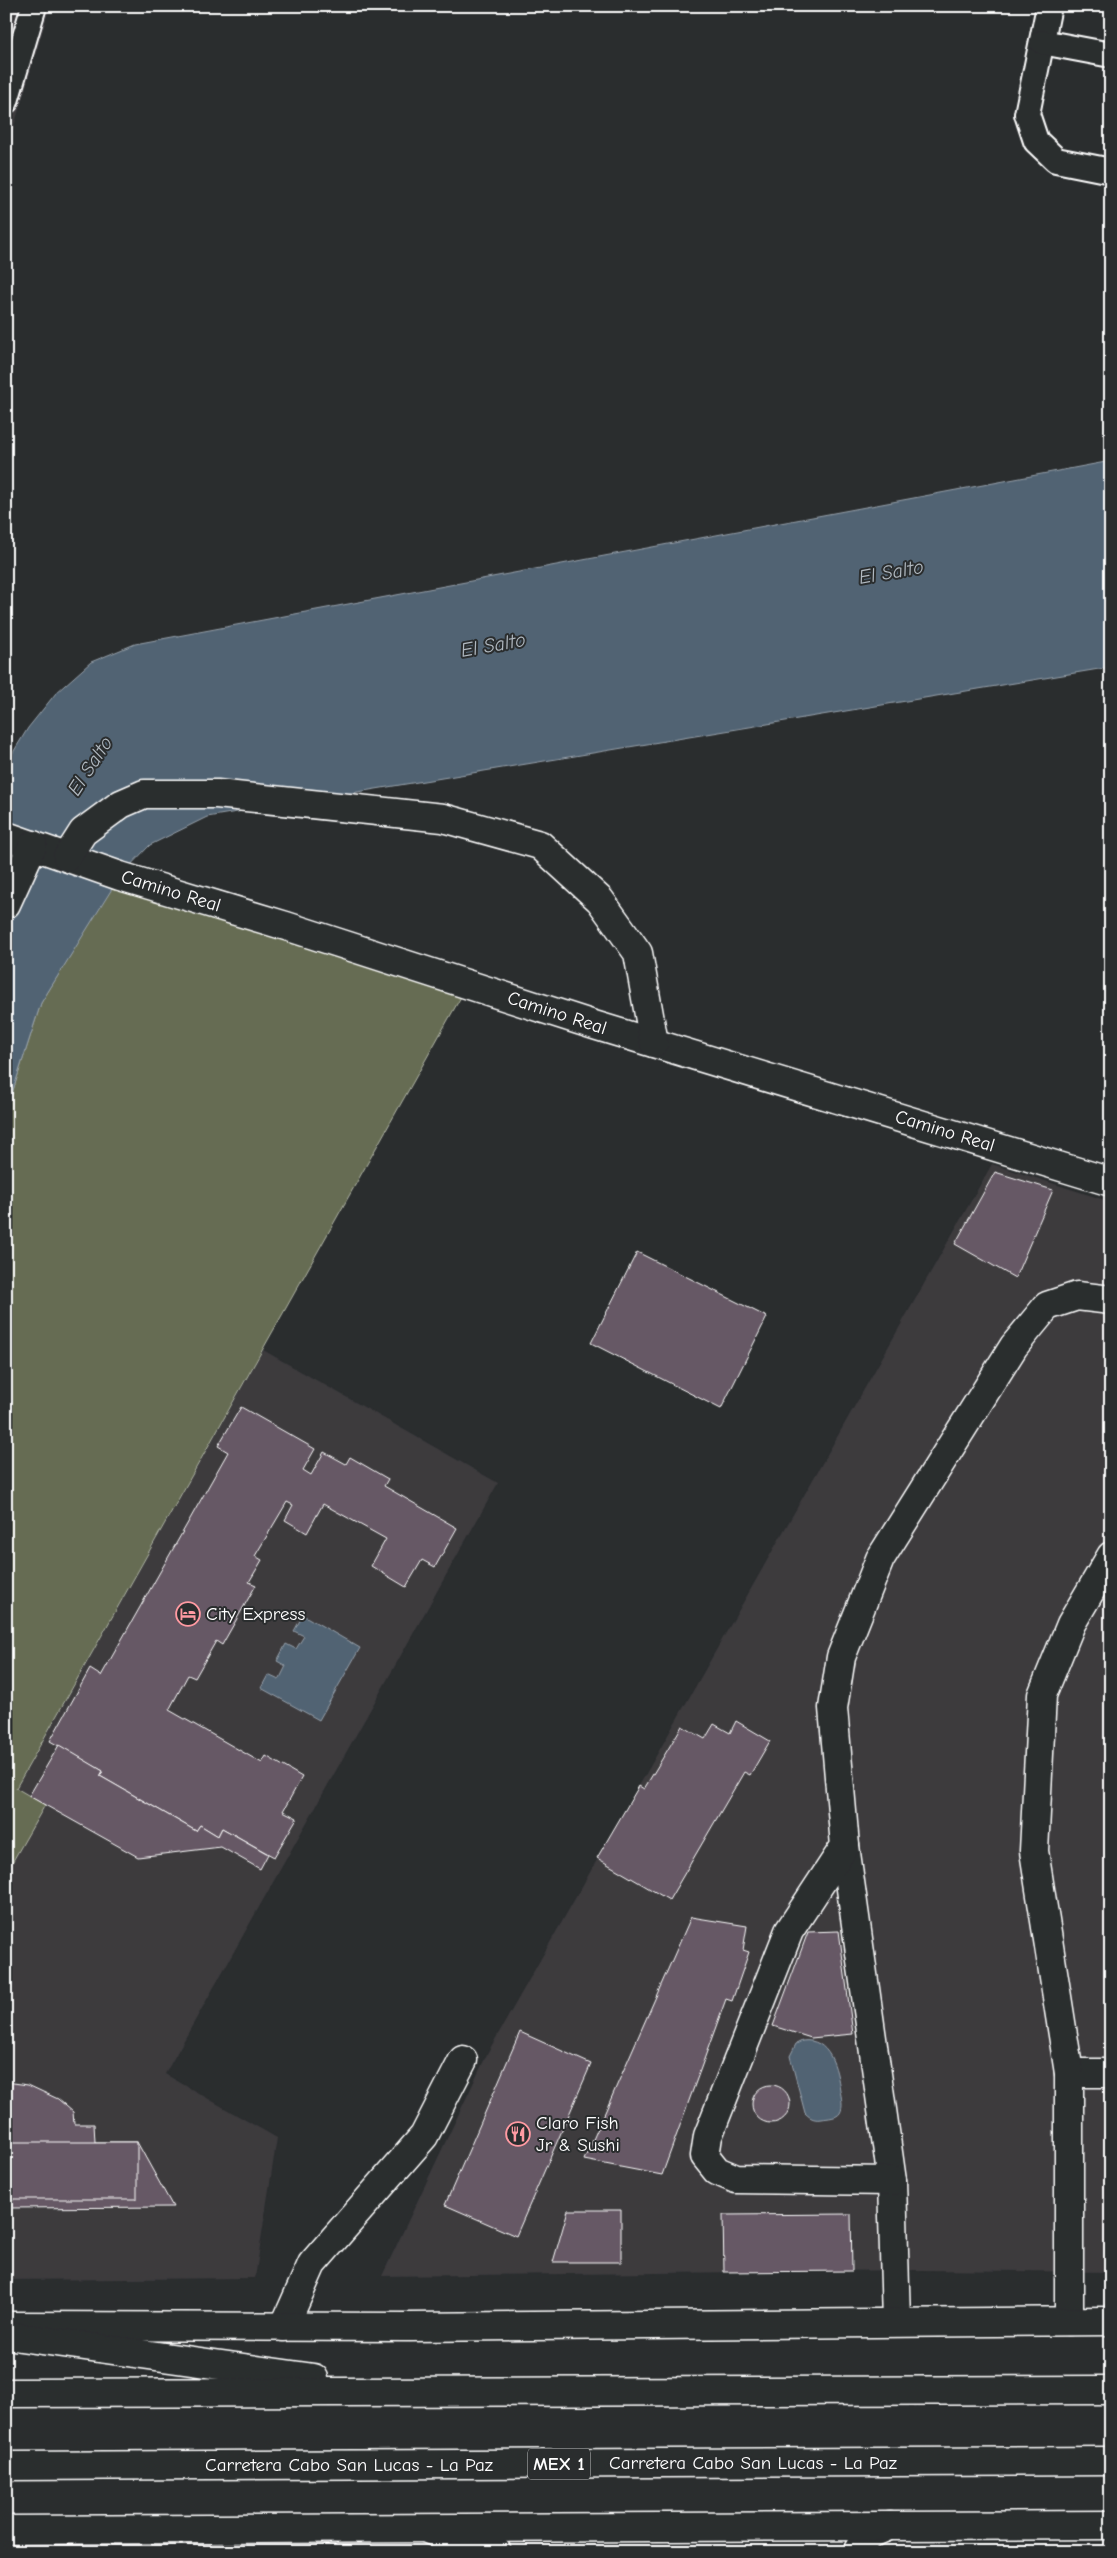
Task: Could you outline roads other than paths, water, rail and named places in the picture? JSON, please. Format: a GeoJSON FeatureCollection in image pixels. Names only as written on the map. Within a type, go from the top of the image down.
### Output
{"type":"FeatureCollection","features":[{"type":"Feature","properties":{"kind":"main road"},"geometry":{"type":"LineString","coordinates":[[67,857],[83,832],[121,804],[144,794],[217,794],[443,818],[540,845],[600,900],[638,953],[654,1043]]}},
{"type":"Feature","properties":{"kind":"main road","name":"Camino Real"},"geometry":{"type":"LineString","coordinates":[[6,836],[654,1043],[1111,1182]]}},
{"type":"Feature","properties":{"kind":"main road"},"geometry":{"type":"LineString","coordinates":[[6,904],[33,845]]}},
{"type":"Feature","properties":{"kind":"main road"},"geometry":{"type":"LineString","coordinates":[[896,2321],[892,2181],[845,1846],[833,1708],[841,1657],[880,1560],[1014,1346],[1046,1306],[1077,1296],[1111,1300]]}},
{"type":"Feature","properties":{"kind":"main road"},"geometry":{"type":"LineString","coordinates":[[1069,2321],[1069,2073],[1034,1851],[1042,1695],[1071,1624],[1111,1556]]}},
{"type":"Feature","properties":{"kind":"main road"},"geometry":{"type":"LineString","coordinates":[[845,1846],[789,1931],[708,2136],[705,2156],[716,2171],[736,2179],[892,2181]]}},
{"type":"Feature","properties":{"kind":"main road"},"geometry":{"type":"LineString","coordinates":[[284,2327],[312,2264],[424,2136],[463,2060]]}},
{"type":"Feature","properties":{"kind":"main road"},"geometry":{"type":"LineString","coordinates":[[1069,2073],[1111,2073]]}},
{"type":"Feature","properties":{"kind":"main road"},"geometry":{"type":"LineString","coordinates":[[6,2326],[284,2327],[896,2321],[1111,2321]]}},
{"type":"Feature","properties":{"kind":"main road"},"geometry":{"type":"LineString","coordinates":[[6,2335],[412,2391]]}},
{"type":"Feature","properties":{"kind":"main road"},"geometry":{"type":"LineString","coordinates":[[6,2393],[1111,2390]]}},
{"type":"Feature","properties":{"kind":"main road"},"geometry":{"type":"LineString","coordinates":[[1050,2461],[1111,2469]]}},
{"type":"Feature","properties":{"kind":"main road","name":"Carretera Cabo San Lucas - La Paz"},"geometry":{"type":"LineString","coordinates":[[6,2466],[1111,2461]]}},
{"type":"Feature","properties":{"kind":"main road"},"geometry":{"type":"LineString","coordinates":[[6,2530],[1111,2525]]}},
{"type":"Feature","properties":{"kind":"main road"},"geometry":{"type":"LineString","coordinates":[[858,2552],[868,2535],[889,2526]]}},
{"type":"Feature","properties":{"kind":"main road"},"geometry":{"type":"LineString","coordinates":[[423,2528],[497,2552]]}},
{"type":"Feature","properties":{"kind":"lane"},"geometry":{"type":"LineString","coordinates":[[6,101],[34,6]]}},
{"type":"Feature","properties":{"kind":"lane"},"geometry":{"type":"LineString","coordinates":[[1049,6],[1027,114],[1036,142],[1056,160],[1111,171]]}},
{"type":"Feature","properties":{"kind":"lane"},"geometry":{"type":"LineString","coordinates":[[1042,42],[1111,54]]}},
{"type":"Feature","properties":{"kind":"water","name":"El Salto"},"geometry":{"type":"Polygon","coordinates":[[[1111,461],[1111,667],[207,817],[150,845],[120,876],[41,1003],[6,1112],[6,764],[28,728],[56,693],[91,662],[135,644],[1111,461]]]}},
{"type":"Feature","properties":{"kind":"water"},"geometry":{"type":"Polygon","coordinates":[[[303,1615],[360,1648],[319,1720],[261,1688],[268,1675],[279,1680],[286,1666],[277,1661],[286,1644],[296,1649],[304,1636],[294,1631],[303,1615]]]}},
{"type":"Feature","properties":{"kind":"water"},"geometry":{"type":"Polygon","coordinates":[[[802,2041],[812,2041],[826,2049],[834,2064],[842,2102],[841,2111],[837,2116],[817,2119],[811,2118],[805,2113],[790,2056],[796,2044],[802,2041]]]}},
{"type":"Feature","properties":{"kind":"place","name":"City Express"},"geometry":{"type":"Point","coordinates":[188,1614]}},
{"type":"Feature","properties":{"kind":"place","name":"Claro Fish Jr & Sushi"},"geometry":{"type":"Point","coordinates":[518,2134]}}]}
